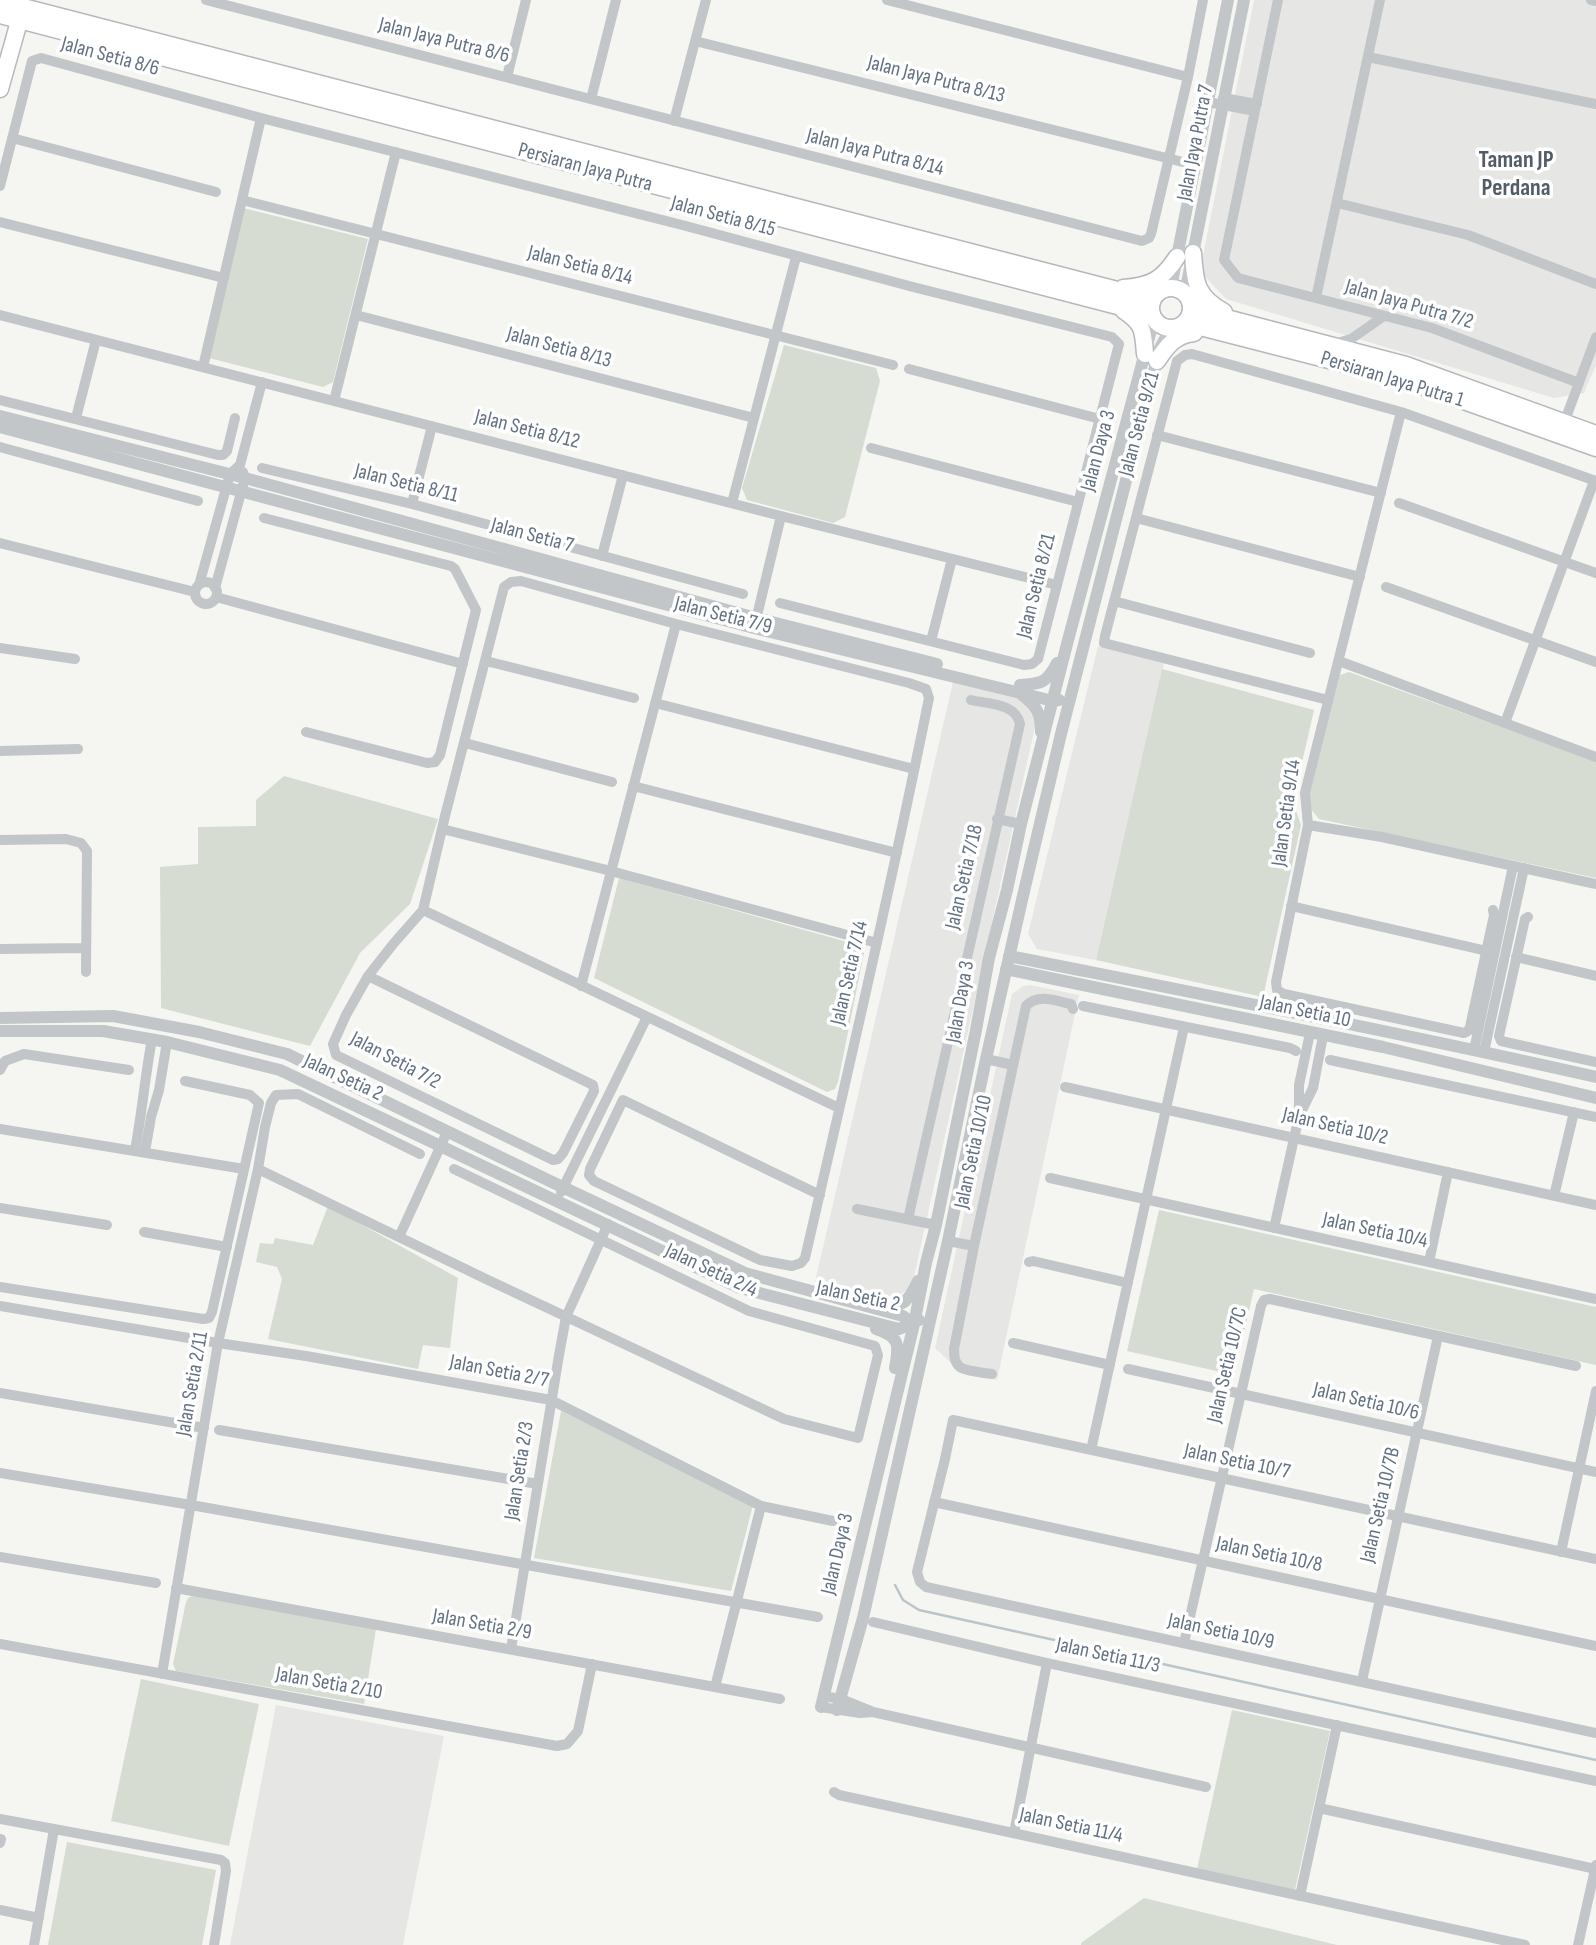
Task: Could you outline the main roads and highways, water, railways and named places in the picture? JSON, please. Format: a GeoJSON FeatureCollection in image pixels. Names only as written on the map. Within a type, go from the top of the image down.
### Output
{"type":"FeatureCollection","features":[{"type":"Feature","properties":{"kind":"main road","name":"Persiaran Jaya Putra"},"geometry":{"type":"LineString","coordinates":[[3,10],[26,7],[58,23],[1114,297],[1153,311]]}},
{"type":"Feature","properties":{"kind":"main road"},"geometry":{"type":"LineString","coordinates":[[0,89],[11,51],[26,7],[46,9],[58,23],[25,34],[11,51]]}},
{"type":"Feature","properties":{"kind":"main road"},"geometry":{"type":"LineString","coordinates":[[1224,333],[1181,335],[1151,358],[1141,326],[1114,297],[1156,281],[1185,255],[1201,293],[1211,304],[1243,322]]}},
{"type":"Feature","properties":{"kind":"main road"},"geometry":{"type":"LineString","coordinates":[[1153,311],[1158,292],[1178,290],[1190,300],[1182,320]]}},
{"type":"Feature","properties":{"kind":"main road","name":"Persiaran Jaya Putra 1"},"geometry":{"type":"LineString","coordinates":[[1153,311],[1161,326],[1182,320],[1243,322],[1406,365],[1596,434]]}},
{"type":"Feature","properties":{"kind":"main road","name":"Persiaran Jaya Putra 1"},"geometry":{"type":"LineString","coordinates":[[1182,320],[1399,378],[1596,448]]}},
{"type":"Feature","properties":{"kind":"waterway"},"geometry":{"type":"LineString","coordinates":[[895,1585],[903,1600],[919,1610],[1596,1760]]}},
{"type":"Feature","properties":{"kind":"district","name":"Taman JP Perdana"},"geometry":{"type":"Point","coordinates":[1516,175]}}]}
